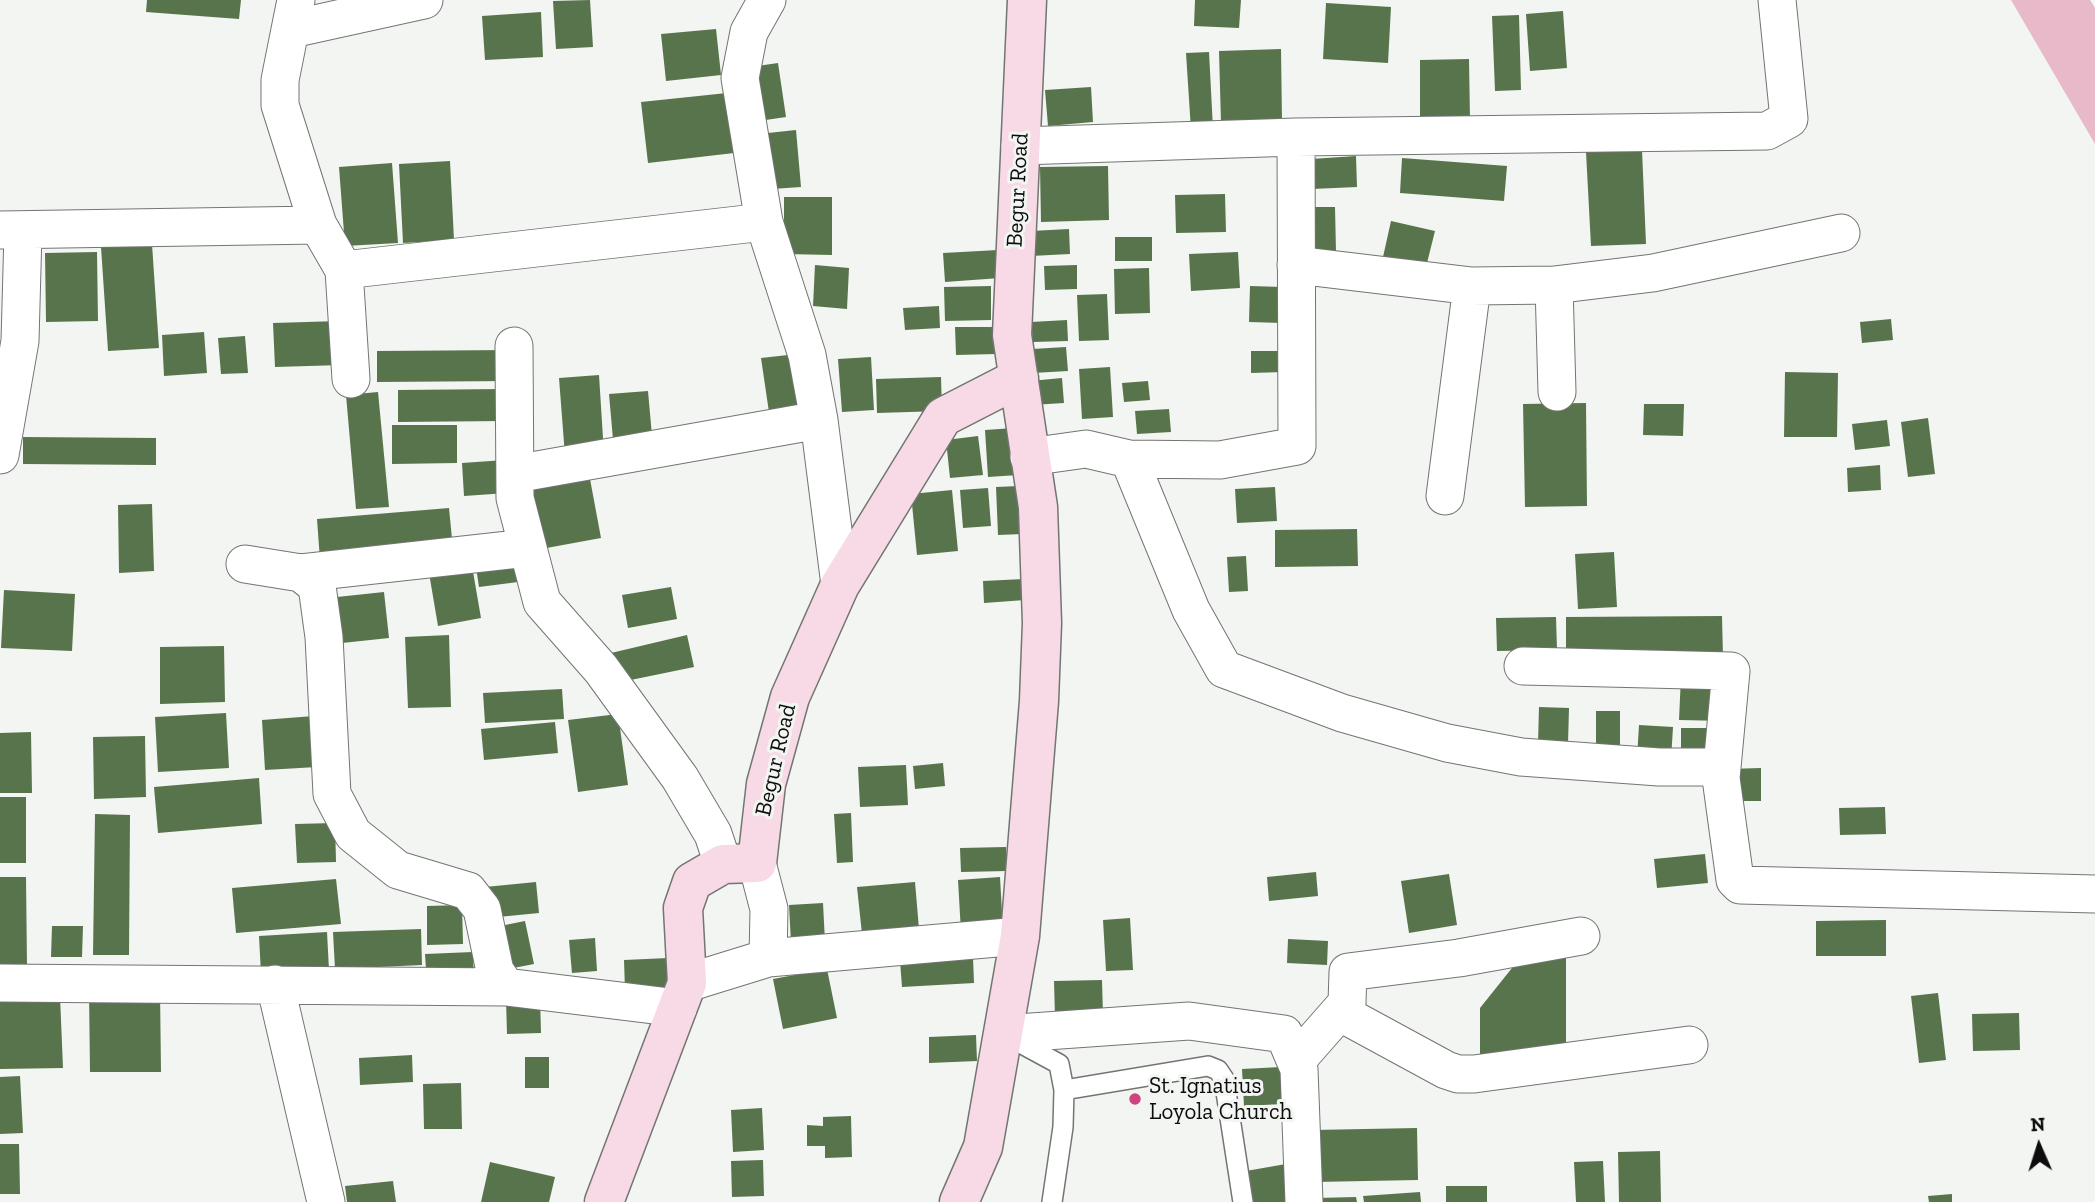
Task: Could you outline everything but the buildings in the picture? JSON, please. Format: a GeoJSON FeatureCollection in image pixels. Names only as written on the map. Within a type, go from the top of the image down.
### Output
{"type":"FeatureCollection","features":[{"type":"Feature","properties":{"kind":"main road","name":"Begur Road"},"geometry":{"type":"LineString","coordinates":[[959,1202],[983,1147],[1020,936],[1039,701],[1042,623],[1038,507],[1012,335],[1027,0]]}},
{"type":"Feature","properties":{"kind":"main road","name":"Begur Road"},"geometry":{"type":"LineString","coordinates":[[740,863],[766,785],[790,696],[840,585],[943,417],[1019,379]]}},
{"type":"Feature","properties":{"kind":"main road"},"geometry":{"type":"LineString","coordinates":[[604,1202],[682,995],[683,908],[692,882],[740,863]]}},
{"type":"Feature","properties":{"kind":"street"},"geometry":{"type":"LineString","coordinates":[[351,379],[344,270],[318,225],[280,105],[280,80],[294,15],[424,0]]}},
{"type":"Feature","properties":{"kind":"street"},"geometry":{"type":"LineString","coordinates":[[767,0],[749,33],[740,78],[764,222],[807,355],[819,421],[840,585]]}},
{"type":"Feature","properties":{"kind":"street"},"geometry":{"type":"LineString","coordinates":[[1020,146],[1296,137],[1767,131],[1789,119],[1776,0]]}},
{"type":"Feature","properties":{"kind":"street"},"geometry":{"type":"LineString","coordinates":[[1029,457],[1086,449],[1129,460],[1220,460],[1297,446],[1296,137]]}},
{"type":"Feature","properties":{"kind":"street"},"geometry":{"type":"LineString","coordinates":[[344,270],[764,222]]}},
{"type":"Feature","properties":{"kind":"street"},"geometry":{"type":"LineString","coordinates":[[0,455],[20,341],[11,231],[318,225]]}},
{"type":"Feature","properties":{"kind":"street"},"geometry":{"type":"LineString","coordinates":[[1296,265],[1472,286],[1554,285],[1653,274],[1841,233]]}},
{"type":"Feature","properties":{"kind":"street"},"geometry":{"type":"LineString","coordinates":[[1554,285],[1556,392]]}},
{"type":"Feature","properties":{"kind":"street"},"geometry":{"type":"LineString","coordinates":[[1446,496],[1472,286]]}},
{"type":"Feature","properties":{"kind":"street"},"geometry":{"type":"LineString","coordinates":[[514,346],[515,498],[542,602],[601,669],[680,778],[713,834],[740,863],[769,909],[768,958]]}},
{"type":"Feature","properties":{"kind":"street"},"geometry":{"type":"LineString","coordinates":[[515,474],[819,421]]}},
{"type":"Feature","properties":{"kind":"street"},"geometry":{"type":"LineString","coordinates":[[1129,460],[1191,610],[1224,669],[1342,713],[1447,743],[1521,757],[1658,767],[1706,767],[1717,771],[1721,778]]}},
{"type":"Feature","properties":{"kind":"street"},"geometry":{"type":"LineString","coordinates":[[245,564],[301,573],[527,548]]}},
{"type":"Feature","properties":{"kind":"street"},"geometry":{"type":"LineString","coordinates":[[301,573],[317,586],[324,637],[332,794],[353,834],[398,870],[468,891],[482,909],[495,971],[506,987]]}},
{"type":"Feature","properties":{"kind":"street"},"geometry":{"type":"LineString","coordinates":[[1523,666],[1731,671],[1721,778],[1735,880],[1740,885],[2095,894]]}},
{"type":"Feature","properties":{"kind":"street"},"geometry":{"type":"LineString","coordinates":[[0,983],[506,987],[682,995],[768,958],[1020,936]]}},
{"type":"Feature","properties":{"kind":"street"},"geometry":{"type":"LineString","coordinates":[[1297,1060],[1341,1013],[1350,993],[1348,972],[1459,958],[1581,936]]}},
{"type":"Feature","properties":{"kind":"street"},"geometry":{"type":"LineString","coordinates":[[275,984],[326,1202]]}},
{"type":"Feature","properties":{"kind":"street"},"geometry":{"type":"LineString","coordinates":[[1341,1013],[1458,1074],[1689,1045]]}},
{"type":"Feature","properties":{"kind":"street"},"geometry":{"type":"LineString","coordinates":[[1003,1034],[1189,1021],[1284,1034],[1297,1060],[1304,1202]]}},
{"type":"Feature","properties":{"kind":"lane"},"geometry":{"type":"LineString","coordinates":[[1003,1034],[1059,1064],[1064,1090],[1063,1128],[1052,1202]]}},
{"type":"Feature","properties":{"kind":"lane"},"geometry":{"type":"LineString","coordinates":[[1064,1090],[1208,1066],[1217,1070],[1224,1079],[1243,1202]]}},
{"type":"Feature","properties":{"kind":"shaded area"},"geometry":{"type":"Polygon","coordinates":[[[2011,0],[2090,0],[2095,8],[2095,144],[2011,0]]]}},
{"type":"Feature","properties":{"kind":"place","name":"St. Ignatius Loyola Church"},"geometry":{"type":"Point","coordinates":[1135,1099]}}]}
